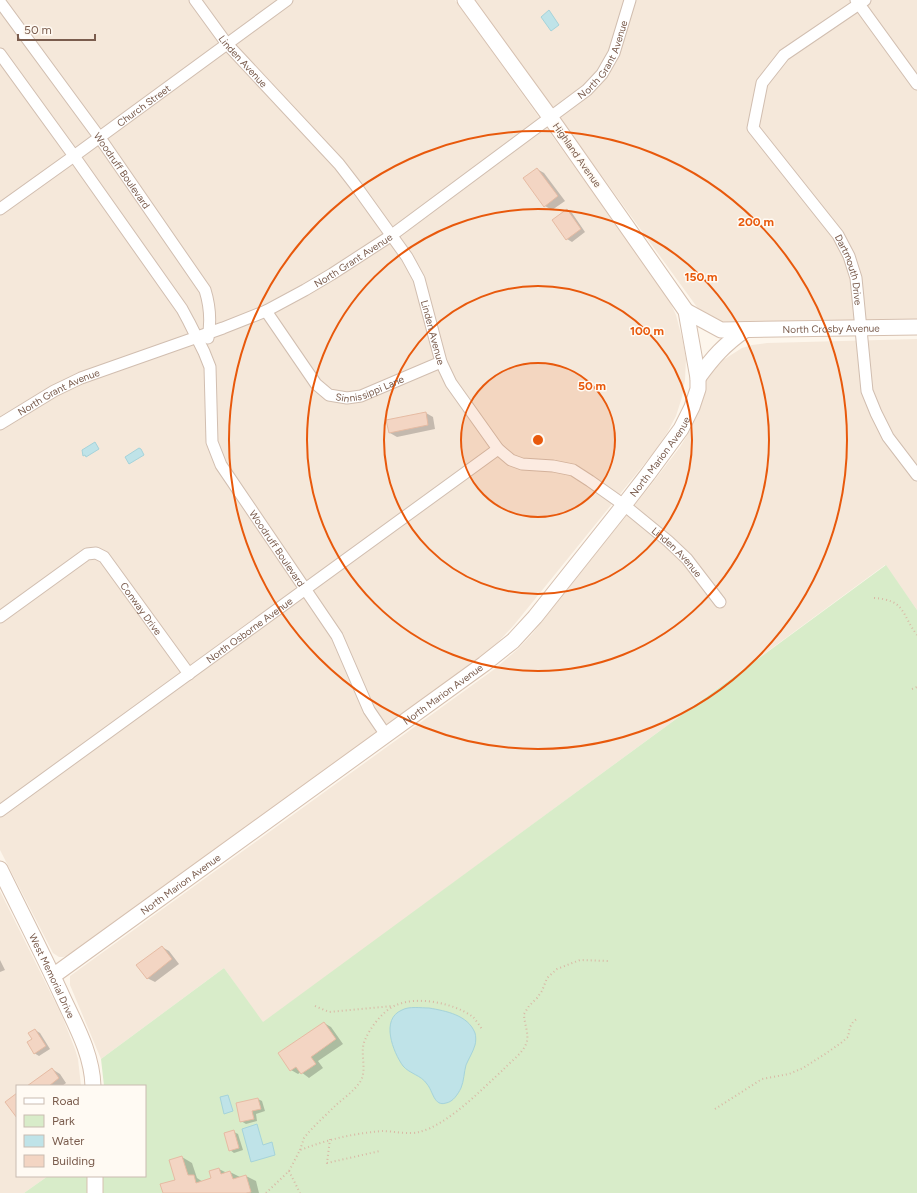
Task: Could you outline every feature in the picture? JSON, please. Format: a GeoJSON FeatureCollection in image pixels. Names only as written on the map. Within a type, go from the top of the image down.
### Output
{"type":"FeatureCollection","features":[{"type":"Feature","properties":{"kind":"street","name":"Linden Avenue"},"geometry":{"type":"LineString","coordinates":[[195,0],[227,44],[339,164],[407,257],[419,279],[441,362],[451,383],[498,449],[511,460],[522,464],[553,466],[573,470],[624,505],[668,541],[687,559],[720,602]]}},
{"type":"Feature","properties":{"kind":"street","name":"Church Street"},"geometry":{"type":"LineString","coordinates":[[0,209],[100,138],[287,0]]}},
{"type":"Feature","properties":{"kind":"street","name":"Highland Avenue"},"geometry":{"type":"LineString","coordinates":[[465,0],[550,117],[686,311]]}},
{"type":"Feature","properties":{"kind":"street","name":"North Grant Avenue"},"geometry":{"type":"LineString","coordinates":[[1,422],[54,391],[81,378],[266,310],[332,274],[392,235],[588,90],[602,74],[614,53],[630,0]]}},
{"type":"Feature","properties":{"kind":"street","name":"Woodruff Boulevard"},"geometry":{"type":"LineString","coordinates":[[0,2],[100,138],[205,290],[209,302],[210,315],[209,332],[204,352]]}},
{"type":"Feature","properties":{"kind":"street"},"geometry":{"type":"LineString","coordinates":[[860,2],[917,84]]}},
{"type":"Feature","properties":{"kind":"street","name":"Dartmouth Drive"},"geometry":{"type":"LineString","coordinates":[[860,2],[784,55],[762,83],[753,128],[838,235],[849,256],[856,278],[867,391],[888,437],[917,476]]}},
{"type":"Feature","properties":{"kind":"street","name":"Woodruff Boulevard"},"geometry":{"type":"LineString","coordinates":[[0,54],[182,309],[204,352],[210,368],[212,442],[221,465],[337,636],[369,710],[386,735]]}},
{"type":"Feature","properties":{"kind":"street","name":"Sinnissippi Lane"},"geometry":{"type":"LineString","coordinates":[[266,310],[316,384],[329,395],[347,398],[360,396],[441,362]]}},
{"type":"Feature","properties":{"kind":"street","name":"North Crosby Avenue"},"geometry":{"type":"LineString","coordinates":[[686,311],[721,330],[917,327]]}},
{"type":"Feature","properties":{"kind":"street","name":"North Marion Avenue"},"geometry":{"type":"LineString","coordinates":[[53,976],[484,664],[513,641],[535,616],[624,505],[681,429],[692,407],[698,389],[698,378],[686,311]]}},
{"type":"Feature","properties":{"kind":"street"},"geometry":{"type":"LineString","coordinates":[[698,378],[712,359],[729,341],[745,330]]}},
{"type":"Feature","properties":{"kind":"street","name":"North Osborne Avenue"},"geometry":{"type":"LineString","coordinates":[[0,811],[498,449]]}},
{"type":"Feature","properties":{"kind":"street","name":"Conway Drive"},"geometry":{"type":"LineString","coordinates":[[0,617],[88,554],[96,553],[104,557],[189,674]]}},
{"type":"Feature","properties":{"kind":"street","name":"West Memorial Drive"},"geometry":{"type":"LineString","coordinates":[[0,869],[80,1034],[87,1052],[93,1085]]}},
{"type":"Feature","properties":{"kind":"street"},"geometry":{"type":"LineString","coordinates":[[94,1177],[95,1193]]}},
{"type":"Feature","properties":{"kind":"path"},"geometry":{"type":"LineString","coordinates":[[874,598],[893,602],[904,612],[911,627],[917,635]]}},
{"type":"Feature","properties":{"kind":"path"},"geometry":{"type":"LineString","coordinates":[[912,689],[917,687]]}},
{"type":"Feature","properties":{"kind":"path"},"geometry":{"type":"LineString","coordinates":[[300,1150],[330,1139],[352,1134],[385,1131],[417,1133],[443,1121],[466,1104],[518,1054],[526,1044],[528,1036],[524,1014],[542,991],[548,978],[557,969],[580,960],[608,961]]}},
{"type":"Feature","properties":{"kind":"path"},"geometry":{"type":"LineString","coordinates":[[315,1006],[329,1012],[394,1006],[405,1002],[428,1001],[445,1004],[463,1011],[474,1018],[482,1029]]}},
{"type":"Feature","properties":{"kind":"path"},"geometry":{"type":"LineString","coordinates":[[266,1193],[289,1171],[300,1150],[304,1138],[308,1133],[354,1090],[361,1081],[363,1072],[364,1042],[370,1029],[394,1006]]}},
{"type":"Feature","properties":{"kind":"path"},"geometry":{"type":"LineString","coordinates":[[715,1109],[762,1079],[789,1074],[803,1068],[826,1054],[848,1037],[850,1027],[858,1018]]}},
{"type":"Feature","properties":{"kind":"path"},"geometry":{"type":"LineString","coordinates":[[330,1139],[327,1163],[380,1151]]}},
{"type":"Feature","properties":{"kind":"path"},"geometry":{"type":"LineString","coordinates":[[289,1171],[300,1193]]}},
{"type":"Feature","properties":{"kind":"shaded area"},"geometry":{"type":"Polygon","coordinates":[[[0,0],[455,0],[670,302],[676,315],[686,359],[685,380],[682,397],[676,416],[667,433],[654,452],[514,625],[499,641],[483,655],[67,956],[63,957],[59,957],[53,953],[0,850],[0,0]]]}},
{"type":"Feature","properties":{"kind":"shaded area"},"geometry":{"type":"Polygon","coordinates":[[[474,0],[917,0],[917,322],[725,327],[702,314],[474,0]]]}},
{"type":"Feature","properties":{"kind":"shaded area"},"geometry":{"type":"Polygon","coordinates":[[[917,339],[917,610],[885,565],[263,1023],[224,968],[101,1059],[70,985],[70,976],[496,668],[519,648],[532,634],[680,447],[691,429],[708,375],[723,360],[742,348],[767,343],[917,339]]]}},
{"type":"Feature","properties":{"kind":"shaded area"},"geometry":{"type":"Polygon","coordinates":[[[0,891],[62,1016],[78,1059],[81,1085],[16,1085],[16,1177],[47,1177],[24,1193],[0,1193],[0,891]]]}},
{"type":"Feature","properties":{"kind":"green space"},"geometry":{"type":"Polygon","coordinates":[[[886,565],[917,610],[917,1193],[24,1193],[47,1177],[146,1177],[146,1085],[104,1085],[101,1059],[224,968],[263,1022],[886,565]]]}},
{"type":"Feature","properties":{"kind":"water"},"geometry":{"type":"Polygon","coordinates":[[[549,10],[559,25],[551,31],[541,17],[549,10]]]}},
{"type":"Feature","properties":{"kind":"water"},"geometry":{"type":"Polygon","coordinates":[[[95,442],[99,449],[86,457],[85,455],[83,456],[82,450],[95,442]]]}},
{"type":"Feature","properties":{"kind":"water"},"geometry":{"type":"Polygon","coordinates":[[[139,448],[144,455],[129,464],[125,457],[139,448]]]}},
{"type":"Feature","properties":{"kind":"water"},"geometry":{"type":"Polygon","coordinates":[[[408,1008],[429,1008],[449,1012],[462,1018],[472,1027],[476,1041],[466,1065],[461,1088],[453,1099],[442,1104],[436,1101],[425,1081],[403,1066],[392,1045],[390,1036],[391,1021],[395,1014],[408,1008]]]}},
{"type":"Feature","properties":{"kind":"water"},"geometry":{"type":"Polygon","coordinates":[[[228,1095],[233,1111],[224,1114],[220,1097],[228,1095]]]}},
{"type":"Feature","properties":{"kind":"water"},"geometry":{"type":"Polygon","coordinates":[[[257,1124],[263,1145],[272,1142],[275,1155],[251,1162],[242,1129],[257,1124]]]}},
{"type":"Feature","properties":{"kind":"building"},"geometry":{"type":"Polygon","coordinates":[[[537,168],[558,196],[544,207],[523,178],[537,168]]]}},
{"type":"Feature","properties":{"kind":"building"},"geometry":{"type":"Polygon","coordinates":[[[567,209],[581,229],[566,240],[552,220],[567,209]]]}},
{"type":"Feature","properties":{"kind":"building"},"geometry":{"type":"Polygon","coordinates":[[[426,412],[428,425],[389,433],[386,420],[426,412]]]}},
{"type":"Feature","properties":{"kind":"building"},"geometry":{"type":"Polygon","coordinates":[[[162,946],[172,959],[147,979],[136,965],[162,946]]]}},
{"type":"Feature","properties":{"kind":"building"},"geometry":{"type":"Polygon","coordinates":[[[324,1022],[336,1039],[311,1057],[316,1064],[301,1074],[296,1067],[290,1071],[278,1053],[324,1022]]]}},
{"type":"Feature","properties":{"kind":"building"},"geometry":{"type":"Polygon","coordinates":[[[35,1029],[46,1046],[34,1054],[27,1042],[32,1039],[28,1033],[35,1029]]]}},
{"type":"Feature","properties":{"kind":"building"},"geometry":{"type":"Polygon","coordinates":[[[52,1068],[59,1078],[50,1085],[28,1085],[52,1068]]]}},
{"type":"Feature","properties":{"kind":"building"},"geometry":{"type":"Polygon","coordinates":[[[16,1094],[16,1117],[5,1102],[16,1094]]]}},
{"type":"Feature","properties":{"kind":"building"},"geometry":{"type":"Polygon","coordinates":[[[258,1098],[261,1109],[252,1111],[254,1119],[240,1122],[236,1103],[258,1098]]]}},
{"type":"Feature","properties":{"kind":"building"},"geometry":{"type":"Polygon","coordinates":[[[234,1130],[239,1148],[229,1151],[224,1133],[234,1130]]]}},
{"type":"Feature","properties":{"kind":"building"},"geometry":{"type":"Polygon","coordinates":[[[182,1156],[188,1175],[194,1175],[196,1183],[211,1178],[209,1171],[219,1168],[221,1174],[230,1171],[233,1179],[246,1175],[251,1192],[163,1193],[160,1184],[175,1180],[169,1160],[182,1156]]]}}]}
